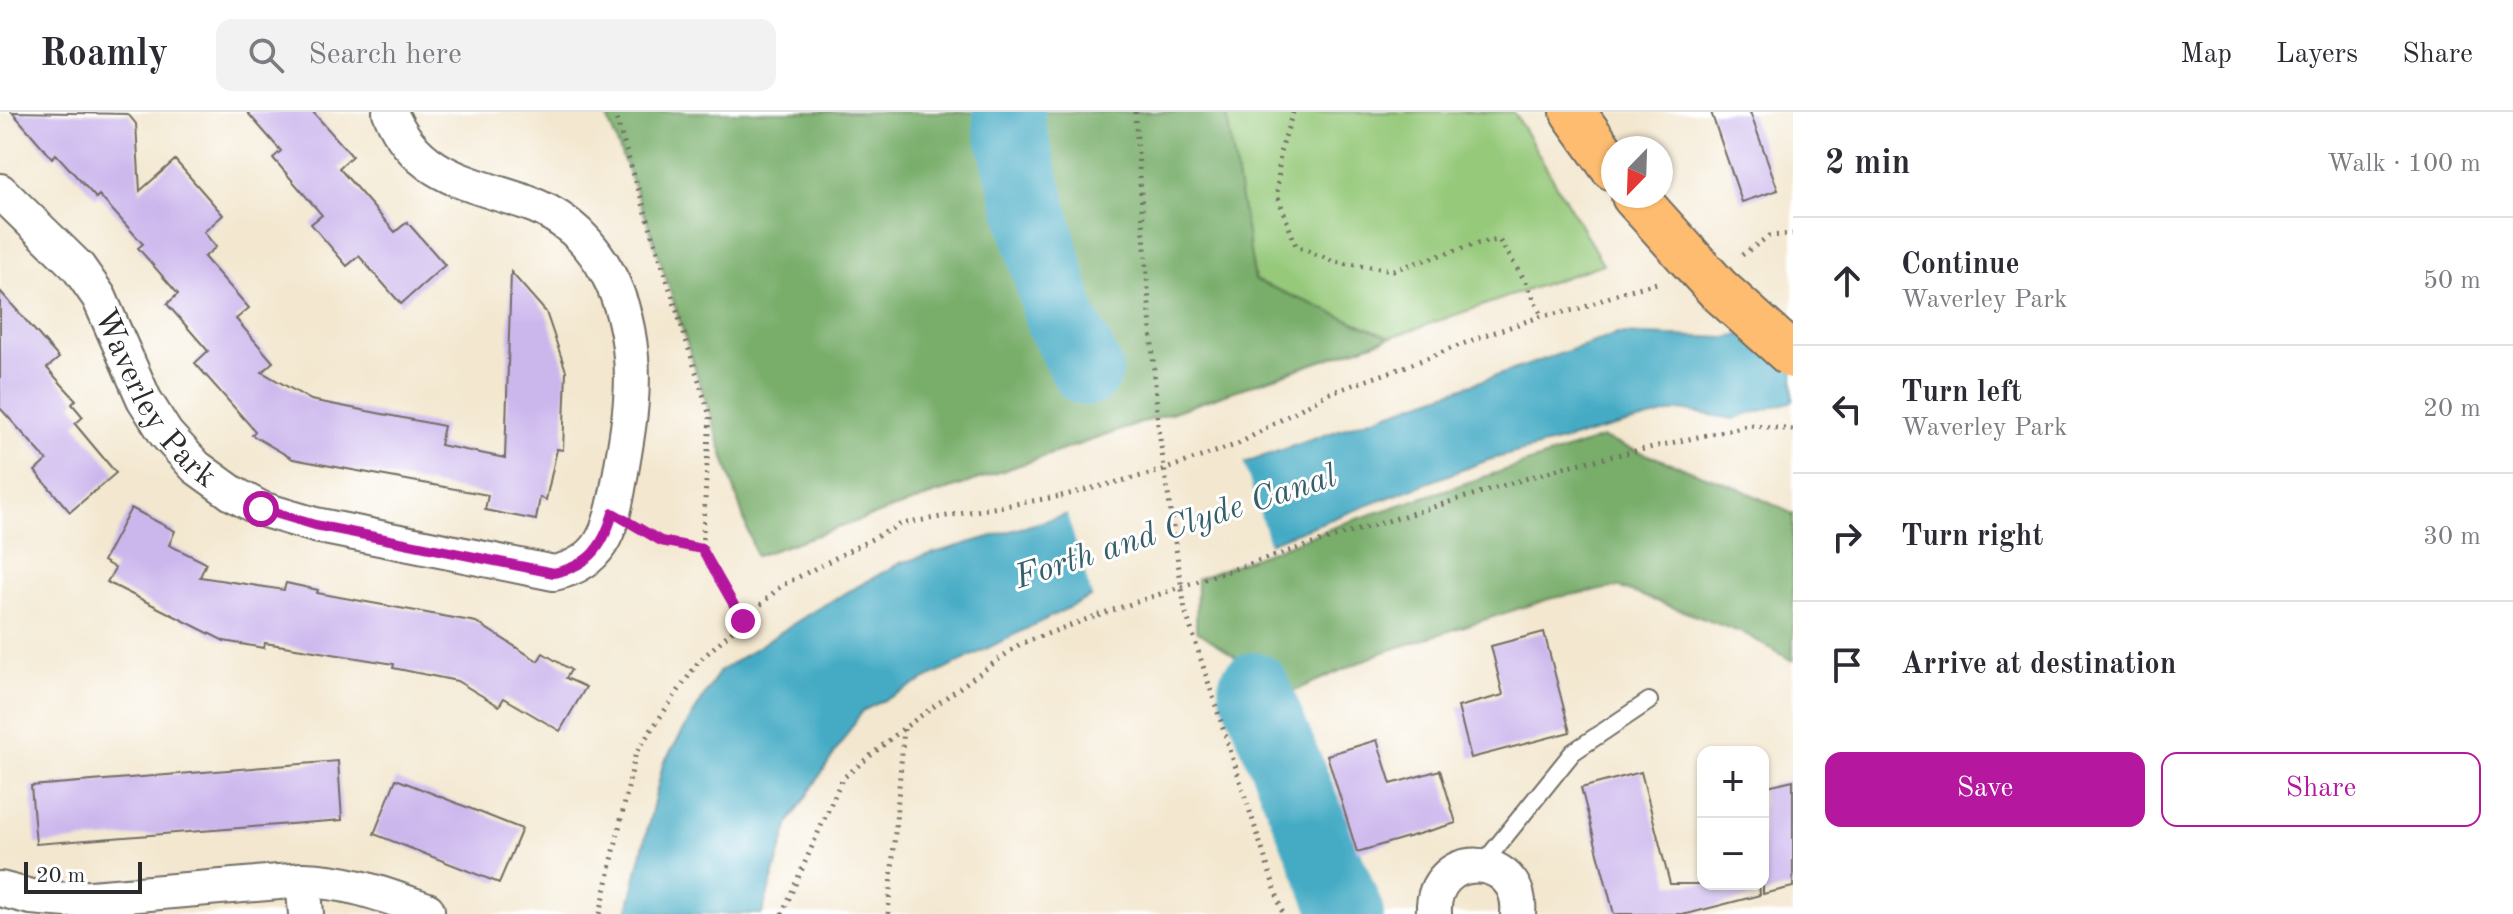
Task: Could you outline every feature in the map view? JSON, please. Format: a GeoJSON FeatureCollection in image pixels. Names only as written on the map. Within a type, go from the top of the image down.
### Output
{"type":"FeatureCollection","features":[{"type":"Feature","properties":{"kind":"main road"},"geometry":{"type":"LineString","coordinates":[[1573,112],[1601,151]]}},
{"type":"Feature","properties":{"kind":"main road"},"geometry":{"type":"LineString","coordinates":[[1641,208],[1678,268],[1718,289],[1793,356]]}},
{"type":"Feature","properties":{"kind":"street","name":"Waverley Park"},"geometry":{"type":"LineString","coordinates":[[0,191],[78,267],[92,287],[114,328],[144,399],[166,434],[196,467],[232,493],[261,509],[315,525],[554,573],[571,569],[588,559],[606,536],[613,513],[631,395],[631,358],[626,324],[612,283],[598,257],[570,225],[527,203],[464,184],[442,173],[403,139],[390,112]]}},
{"type":"Feature","properties":{"kind":"street"},"geometry":{"type":"LineString","coordinates":[[1434,914],[1436,891],[1444,879],[1455,870],[1482,865],[1496,869],[1507,878],[1515,890],[1518,914]]}},
{"type":"Feature","properties":{"kind":"street"},"geometry":{"type":"LineString","coordinates":[[303,880],[306,914]]}},
{"type":"Feature","properties":{"kind":"street"},"geometry":{"type":"LineString","coordinates":[[0,889],[31,897],[67,900],[303,880],[334,881],[365,888],[427,910]]}},
{"type":"Feature","properties":{"kind":"lane"},"geometry":{"type":"LineString","coordinates":[[1482,865],[1573,752],[1649,701]]}},
{"type":"Feature","properties":{"kind":"path"},"geometry":{"type":"LineString","coordinates":[[614,112],[710,416],[702,549],[743,621]]}},
{"type":"Feature","properties":{"kind":"path"},"geometry":{"type":"LineString","coordinates":[[1135,112],[1158,425],[1185,610],[1283,914]]}},
{"type":"Feature","properties":{"kind":"path"},"geometry":{"type":"LineString","coordinates":[[1293,112],[1280,153],[1277,194],[1296,246],[1334,262],[1393,270],[1476,244],[1499,240],[1526,282],[1542,316]]}},
{"type":"Feature","properties":{"kind":"path"},"geometry":{"type":"LineString","coordinates":[[1730,264],[1769,236],[1793,234]]}},
{"type":"Feature","properties":{"kind":"path"},"geometry":{"type":"LineString","coordinates":[[600,914],[636,752],[699,661],[781,586],[901,524],[1061,496],[1157,472],[1238,444],[1327,394],[1542,316],[1580,309],[1678,268]]}},
{"type":"Feature","properties":{"kind":"path"},"geometry":{"type":"LineString","coordinates":[[782,914],[842,779],[904,728],[1020,644],[1273,556],[1564,467],[1751,425],[1793,430]]}},
{"type":"Feature","properties":{"kind":"path"},"geometry":{"type":"LineString","coordinates":[[613,513],[661,541],[702,549]]}},
{"type":"Feature","properties":{"kind":"path"},"geometry":{"type":"LineString","coordinates":[[888,914],[904,728]]}},
{"type":"Feature","properties":{"kind":"green space"},"geometry":{"type":"Polygon","coordinates":[[[605,112],[1226,112],[1255,280],[1390,337],[756,556],[650,229],[605,112]]]}},
{"type":"Feature","properties":{"kind":"green space"},"geometry":{"type":"Polygon","coordinates":[[[613,112],[1514,112],[1603,264],[756,556],[613,112]]]}},
{"type":"Feature","properties":{"kind":"green space"},"geometry":{"type":"Polygon","coordinates":[[[1602,438],[1736,487],[1793,514],[1793,661],[1745,634],[1618,587],[1552,598],[1381,653],[1289,693],[1196,630],[1197,579],[1345,523],[1602,438]]]}},
{"type":"Feature","properties":{"kind":"water","name":"Forth and Clyde Canal"},"geometry":{"type":"Polygon","coordinates":[[[1793,322],[1793,401],[1734,419],[1680,410],[1488,460],[1268,543],[1226,551],[1092,596],[862,711],[789,823],[762,914],[627,914],[663,764],[719,672],[815,610],[900,563],[1244,463],[1617,334],[1726,338],[1793,322]]]}},
{"type":"Feature","properties":{"kind":"pier"},"geometry":{"type":"Polygon","coordinates":[[[1243,460],[1270,546],[1227,554],[1093,600],[1066,511],[1243,460]]]}},
{"type":"Feature","properties":{"kind":"building"},"geometry":{"type":"Polygon","coordinates":[[[12,112],[128,114],[136,124],[140,191],[175,160],[223,215],[204,232],[216,247],[204,257],[249,308],[236,319],[273,362],[262,372],[311,400],[444,426],[440,445],[505,458],[511,272],[546,312],[566,371],[563,450],[557,449],[546,500],[540,497],[536,520],[485,510],[488,495],[293,459],[252,435],[255,431],[195,363],[208,351],[167,304],[178,294],[138,248],[143,244],[99,195],[96,198],[56,154],[52,158],[12,112]]]}},
{"type":"Feature","properties":{"kind":"building"},"geometry":{"type":"Polygon","coordinates":[[[247,112],[313,112],[352,156],[339,168],[395,232],[407,222],[445,265],[401,304],[359,256],[347,266],[311,224],[322,215],[273,158],[281,151],[247,112]]]}},
{"type":"Feature","properties":{"kind":"building"},"geometry":{"type":"Polygon","coordinates":[[[1711,112],[1750,112],[1778,190],[1742,202],[1711,112]]]}},
{"type":"Feature","properties":{"kind":"building"},"geometry":{"type":"Polygon","coordinates":[[[0,291],[59,358],[47,368],[76,400],[72,404],[83,417],[75,424],[116,473],[70,512],[35,471],[47,460],[0,408],[0,291]]]}},
{"type":"Feature","properties":{"kind":"building"},"geometry":{"type":"Polygon","coordinates":[[[131,508],[175,531],[169,545],[206,563],[200,577],[284,590],[286,583],[318,590],[317,593],[476,622],[538,661],[543,653],[571,670],[566,678],[586,687],[560,731],[504,698],[499,706],[457,681],[393,668],[394,664],[265,643],[264,648],[224,641],[107,582],[115,568],[103,561],[131,508]]]}},
{"type":"Feature","properties":{"kind":"building"},"geometry":{"type":"Polygon","coordinates":[[[1544,632],[1570,732],[1471,758],[1458,707],[1503,695],[1491,646],[1544,632]]]}},
{"type":"Feature","properties":{"kind":"building"},"geometry":{"type":"Polygon","coordinates":[[[1377,740],[1391,784],[1440,770],[1456,823],[1357,852],[1327,755],[1377,740]]]}},
{"type":"Feature","properties":{"kind":"building"},"geometry":{"type":"Polygon","coordinates":[[[338,761],[342,820],[36,844],[31,786],[338,761]]]}},
{"type":"Feature","properties":{"kind":"building"},"geometry":{"type":"Polygon","coordinates":[[[1641,772],[1670,884],[1697,884],[1697,890],[1760,890],[1760,895],[1687,914],[1614,914],[1581,788],[1641,772]]]}},
{"type":"Feature","properties":{"kind":"building"},"geometry":{"type":"Polygon","coordinates":[[[396,779],[522,829],[499,883],[374,834],[396,779]]]}},
{"type":"Feature","properties":{"kind":"building"},"geometry":{"type":"Polygon","coordinates":[[[1793,780],[1793,887],[1763,894],[1763,890],[1769,890],[1769,786],[1793,780]]]}},
{"type":"Feature","properties":{"kind":"waterway"},"geometry":{"type":"LineString","coordinates":[[1009,112],[1009,126],[1061,320],[1087,370]]}},
{"type":"Feature","properties":{"kind":"waterway"},"geometry":{"type":"LineString","coordinates":[[1254,688],[1348,914]]}},
{"type":"Feature","properties":{"kind":"route"},"geometry":{"type":"LineString","coordinates":[[261,509],[315,525],[554,573],[571,569],[588,559],[606,536],[613,513],[661,541],[702,549],[743,621]]}}]}
